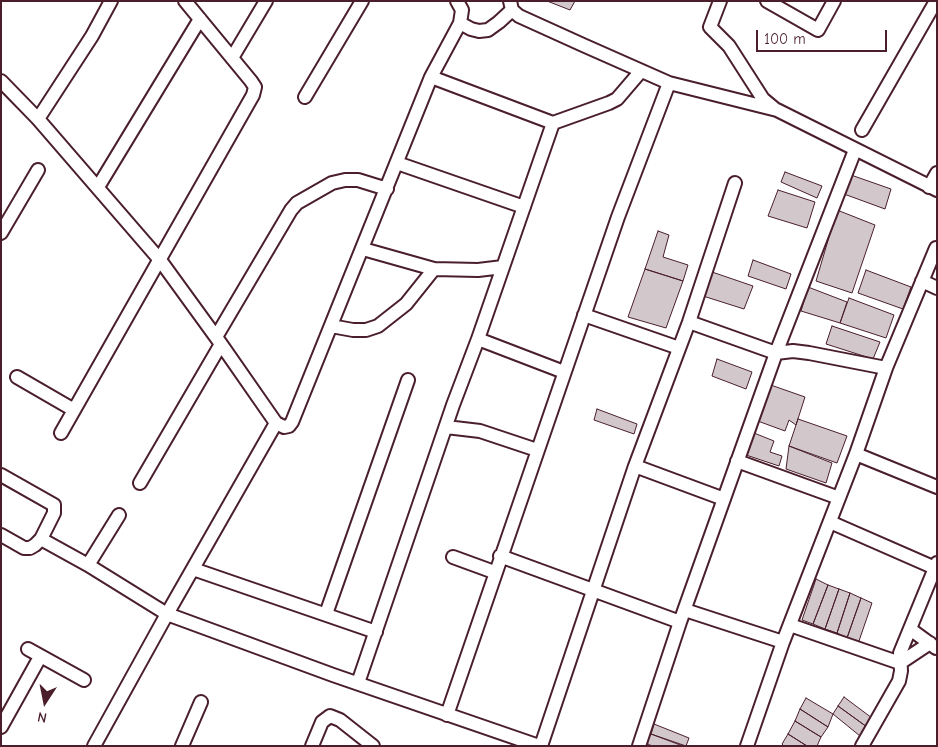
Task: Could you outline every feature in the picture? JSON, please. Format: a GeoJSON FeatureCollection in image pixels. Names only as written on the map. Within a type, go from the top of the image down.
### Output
{"type":"FeatureCollection","features":[{"type":"Feature","properties":{"kind":"street"},"geometry":{"type":"LineString","coordinates":[[38,119],[92,36],[111,1]]}},
{"type":"Feature","properties":{"kind":"street"},"geometry":{"type":"LineString","coordinates":[[61,434],[242,118],[253,95],[255,88],[251,81],[186,1]]}},
{"type":"Feature","properties":{"kind":"street"},"geometry":{"type":"LineString","coordinates":[[232,58],[266,1]]}},
{"type":"Feature","properties":{"kind":"street"},"geometry":{"type":"LineString","coordinates":[[304,98],[362,1]]}},
{"type":"Feature","properties":{"kind":"street"},"geometry":{"type":"LineString","coordinates":[[1,81],[38,119],[160,260],[219,340],[276,423],[284,428],[292,422],[431,77],[460,22],[462,10],[456,1]]}},
{"type":"Feature","properties":{"kind":"street"},"geometry":{"type":"LineString","coordinates":[[720,1],[710,27],[729,46],[763,99],[777,110],[933,188],[937,173]]}},
{"type":"Feature","properties":{"kind":"street"},"geometry":{"type":"LineString","coordinates":[[767,1],[818,30],[834,1]]}},
{"type":"Feature","properties":{"kind":"street"},"geometry":{"type":"LineString","coordinates":[[862,130],[936,1]]}},
{"type":"Feature","properties":{"kind":"street"},"geometry":{"type":"LineString","coordinates":[[460,22],[471,29],[479,31],[488,30],[499,22],[511,6],[519,16],[669,83],[777,110]]}},
{"type":"Feature","properties":{"kind":"street"},"geometry":{"type":"LineString","coordinates":[[98,187],[200,19]]}},
{"type":"Feature","properties":{"kind":"street"},"geometry":{"type":"LineString","coordinates":[[431,77],[553,122],[617,99],[641,71]]}},
{"type":"Feature","properties":{"kind":"street"},"geometry":{"type":"LineString","coordinates":[[446,715],[618,217],[669,83]]}},
{"type":"Feature","properties":{"kind":"street"},"geometry":{"type":"LineString","coordinates":[[358,683],[553,122]]}},
{"type":"Feature","properties":{"kind":"street"},"geometry":{"type":"LineString","coordinates":[[639,746],[682,616],[776,353],[855,150]]}},
{"type":"Feature","properties":{"kind":"street"},"geometry":{"type":"LineString","coordinates":[[397,163],[524,207]]}},
{"type":"Feature","properties":{"kind":"street"},"geometry":{"type":"LineString","coordinates":[[1,233],[38,170]]}},
{"type":"Feature","properties":{"kind":"street"},"geometry":{"type":"LineString","coordinates":[[140,483],[291,210],[297,203],[332,183],[345,180],[358,180],[387,189]]}},
{"type":"Feature","properties":{"kind":"street"},"geometry":{"type":"LineString","coordinates":[[41,539],[167,614],[446,715],[540,746],[635,466],[689,322],[735,182]]}},
{"type":"Feature","properties":{"kind":"street"},"geometry":{"type":"LineString","coordinates":[[747,746],[783,642],[856,454],[886,368],[936,248]]}},
{"type":"Feature","properties":{"kind":"street"},"geometry":{"type":"LineString","coordinates":[[363,249],[434,269],[478,270],[503,267]]}},
{"type":"Feature","properties":{"kind":"street"},"geometry":{"type":"LineString","coordinates":[[331,326],[366,330],[378,326],[391,318],[406,304],[434,269]]}},
{"type":"Feature","properties":{"kind":"street"},"geometry":{"type":"LineString","coordinates":[[922,281],[937,288]]}},
{"type":"Feature","properties":{"kind":"street"},"geometry":{"type":"LineString","coordinates":[[584,315],[679,348]]}},
{"type":"Feature","properties":{"kind":"street"},"geometry":{"type":"LineString","coordinates":[[689,322],[776,353],[793,351],[810,353],[886,368]]}},
{"type":"Feature","properties":{"kind":"street"},"geometry":{"type":"LineString","coordinates":[[478,339],[564,372]]}},
{"type":"Feature","properties":{"kind":"street"},"geometry":{"type":"LineString","coordinates":[[17,377],[74,410]]}},
{"type":"Feature","properties":{"kind":"street"},"geometry":{"type":"LineString","coordinates":[[326,614],[408,380]]}},
{"type":"Feature","properties":{"kind":"street"},"geometry":{"type":"LineString","coordinates":[[94,746],[276,423]]}},
{"type":"Feature","properties":{"kind":"street"},"geometry":{"type":"LineString","coordinates":[[446,427],[480,431],[537,450]]}},
{"type":"Feature","properties":{"kind":"street"},"geometry":{"type":"LineString","coordinates":[[856,454],[937,488]]}},
{"type":"Feature","properties":{"kind":"street"},"geometry":{"type":"LineString","coordinates":[[738,460],[839,498]]}},
{"type":"Feature","properties":{"kind":"street"},"geometry":{"type":"LineString","coordinates":[[635,466],[724,499]]}},
{"type":"Feature","properties":{"kind":"street"},"geometry":{"type":"LineString","coordinates":[[1,475],[54,505],[54,513],[41,539],[35,545],[24,548],[1,535]]}},
{"type":"Feature","properties":{"kind":"street"},"geometry":{"type":"LineString","coordinates":[[88,566],[119,515]]}},
{"type":"Feature","properties":{"kind":"street"},"geometry":{"type":"LineString","coordinates":[[830,522],[936,565],[900,653],[901,672],[899,681],[862,746]]}},
{"type":"Feature","properties":{"kind":"street"},"geometry":{"type":"LineString","coordinates":[[500,556],[594,590],[682,616],[783,642]]}},
{"type":"Feature","properties":{"kind":"street"},"geometry":{"type":"LineString","coordinates":[[453,557],[494,572]]}},
{"type":"Feature","properties":{"kind":"street"},"geometry":{"type":"LineString","coordinates":[[193,569],[376,632]]}},
{"type":"Feature","properties":{"kind":"street"},"geometry":{"type":"LineString","coordinates":[[790,625],[900,663],[933,646],[910,629]]}},
{"type":"Feature","properties":{"kind":"street"},"geometry":{"type":"LineString","coordinates":[[28,649],[84,680]]}},
{"type":"Feature","properties":{"kind":"street"},"geometry":{"type":"LineString","coordinates":[[1,728],[40,657]]}},
{"type":"Feature","properties":{"kind":"street"},"geometry":{"type":"LineString","coordinates":[[182,746],[201,702]]}},
{"type":"Feature","properties":{"kind":"street"},"geometry":{"type":"LineString","coordinates":[[312,746],[322,722],[330,716],[340,720],[374,746]]}},
{"type":"Feature","properties":{"kind":"building"},"geometry":{"type":"Polygon","coordinates":[[[547,1],[575,1],[570,10],[547,1]]]}},
{"type":"Feature","properties":{"kind":"building"},"geometry":{"type":"Polygon","coordinates":[[[785,172],[822,186],[817,198],[781,182],[785,172]]]}},
{"type":"Feature","properties":{"kind":"building"},"geometry":{"type":"Polygon","coordinates":[[[851,175],[891,189],[885,209],[844,194],[851,175]]]}},
{"type":"Feature","properties":{"kind":"building"},"geometry":{"type":"Polygon","coordinates":[[[778,190],[815,202],[807,228],[768,216],[778,190]]]}},
{"type":"Feature","properties":{"kind":"building"},"geometry":{"type":"Polygon","coordinates":[[[837,210],[875,225],[852,293],[816,281],[837,210]]]}},
{"type":"Feature","properties":{"kind":"building"},"geometry":{"type":"Polygon","coordinates":[[[658,231],[669,235],[663,257],[688,265],[683,281],[645,269],[658,231]]]}},
{"type":"Feature","properties":{"kind":"building"},"geometry":{"type":"Polygon","coordinates":[[[753,260],[791,274],[786,289],[748,276],[753,260]]]}},
{"type":"Feature","properties":{"kind":"building"},"geometry":{"type":"Polygon","coordinates":[[[645,269],[683,281],[666,328],[628,317],[645,269]]]}},
{"type":"Feature","properties":{"kind":"building"},"geometry":{"type":"Polygon","coordinates":[[[866,270],[911,287],[903,309],[858,293],[866,270]]]}},
{"type":"Feature","properties":{"kind":"building"},"geometry":{"type":"Polygon","coordinates":[[[712,272],[753,286],[744,309],[703,296],[712,272]]]}},
{"type":"Feature","properties":{"kind":"building"},"geometry":{"type":"Polygon","coordinates":[[[808,287],[847,302],[840,323],[801,311],[808,287]]]}},
{"type":"Feature","properties":{"kind":"building"},"geometry":{"type":"Polygon","coordinates":[[[849,298],[894,315],[886,338],[840,323],[849,298]]]}},
{"type":"Feature","properties":{"kind":"building"},"geometry":{"type":"Polygon","coordinates":[[[832,326],[880,342],[873,359],[826,344],[832,326]]]}},
{"type":"Feature","properties":{"kind":"building"},"geometry":{"type":"Polygon","coordinates":[[[717,359],[752,372],[746,389],[712,376],[717,359]]]}},
{"type":"Feature","properties":{"kind":"building"},"geometry":{"type":"Polygon","coordinates":[[[765,383],[805,397],[796,425],[789,420],[785,431],[755,420],[765,383]]]}},
{"type":"Feature","properties":{"kind":"building"},"geometry":{"type":"Polygon","coordinates":[[[597,409],[637,424],[634,434],[594,420],[597,409]]]}},
{"type":"Feature","properties":{"kind":"building"},"geometry":{"type":"Polygon","coordinates":[[[798,419],[847,436],[837,463],[789,446],[798,419]]]}},
{"type":"Feature","properties":{"kind":"building"},"geometry":{"type":"Polygon","coordinates":[[[749,431],[774,441],[770,452],[782,456],[779,466],[743,454],[749,431]]]}},
{"type":"Feature","properties":{"kind":"building"},"geometry":{"type":"Polygon","coordinates":[[[789,446],[832,463],[826,483],[786,469],[789,446]]]}},
{"type":"Feature","properties":{"kind":"building"},"geometry":{"type":"Polygon","coordinates":[[[816,579],[828,585],[813,624],[802,620],[816,579]]]}},
{"type":"Feature","properties":{"kind":"building"},"geometry":{"type":"Polygon","coordinates":[[[828,585],[839,589],[825,629],[813,624],[828,585]]]}},
{"type":"Feature","properties":{"kind":"building"},"geometry":{"type":"Polygon","coordinates":[[[839,589],[850,593],[837,633],[825,629],[839,589]]]}},
{"type":"Feature","properties":{"kind":"building"},"geometry":{"type":"Polygon","coordinates":[[[850,593],[861,598],[847,638],[837,633],[850,593]]]}},
{"type":"Feature","properties":{"kind":"building"},"geometry":{"type":"Polygon","coordinates":[[[861,598],[872,603],[859,641],[847,638],[861,598]]]}},
{"type":"Feature","properties":{"kind":"building"},"geometry":{"type":"Polygon","coordinates":[[[844,697],[872,718],[867,727],[838,706],[844,697]]]}},
{"type":"Feature","properties":{"kind":"building"},"geometry":{"type":"Polygon","coordinates":[[[806,698],[833,714],[828,727],[800,709],[806,698]]]}},
{"type":"Feature","properties":{"kind":"building"},"geometry":{"type":"Polygon","coordinates":[[[838,706],[867,727],[860,736],[833,714],[838,706]]]}},
{"type":"Feature","properties":{"kind":"building"},"geometry":{"type":"Polygon","coordinates":[[[800,709],[828,727],[821,737],[795,721],[800,709]]]}},
{"type":"Feature","properties":{"kind":"building"},"geometry":{"type":"Polygon","coordinates":[[[795,721],[821,737],[817,746],[807,746],[788,734],[795,721]]]}},
{"type":"Feature","properties":{"kind":"building"},"geometry":{"type":"Polygon","coordinates":[[[654,724],[689,738],[686,746],[651,734],[654,724]]]}},
{"type":"Feature","properties":{"kind":"building"},"geometry":{"type":"Polygon","coordinates":[[[651,734],[683,746],[652,746],[646,743],[651,734]]]}},
{"type":"Feature","properties":{"kind":"building"},"geometry":{"type":"Polygon","coordinates":[[[788,734],[807,746],[784,746],[782,744],[788,734]]]}}]}
